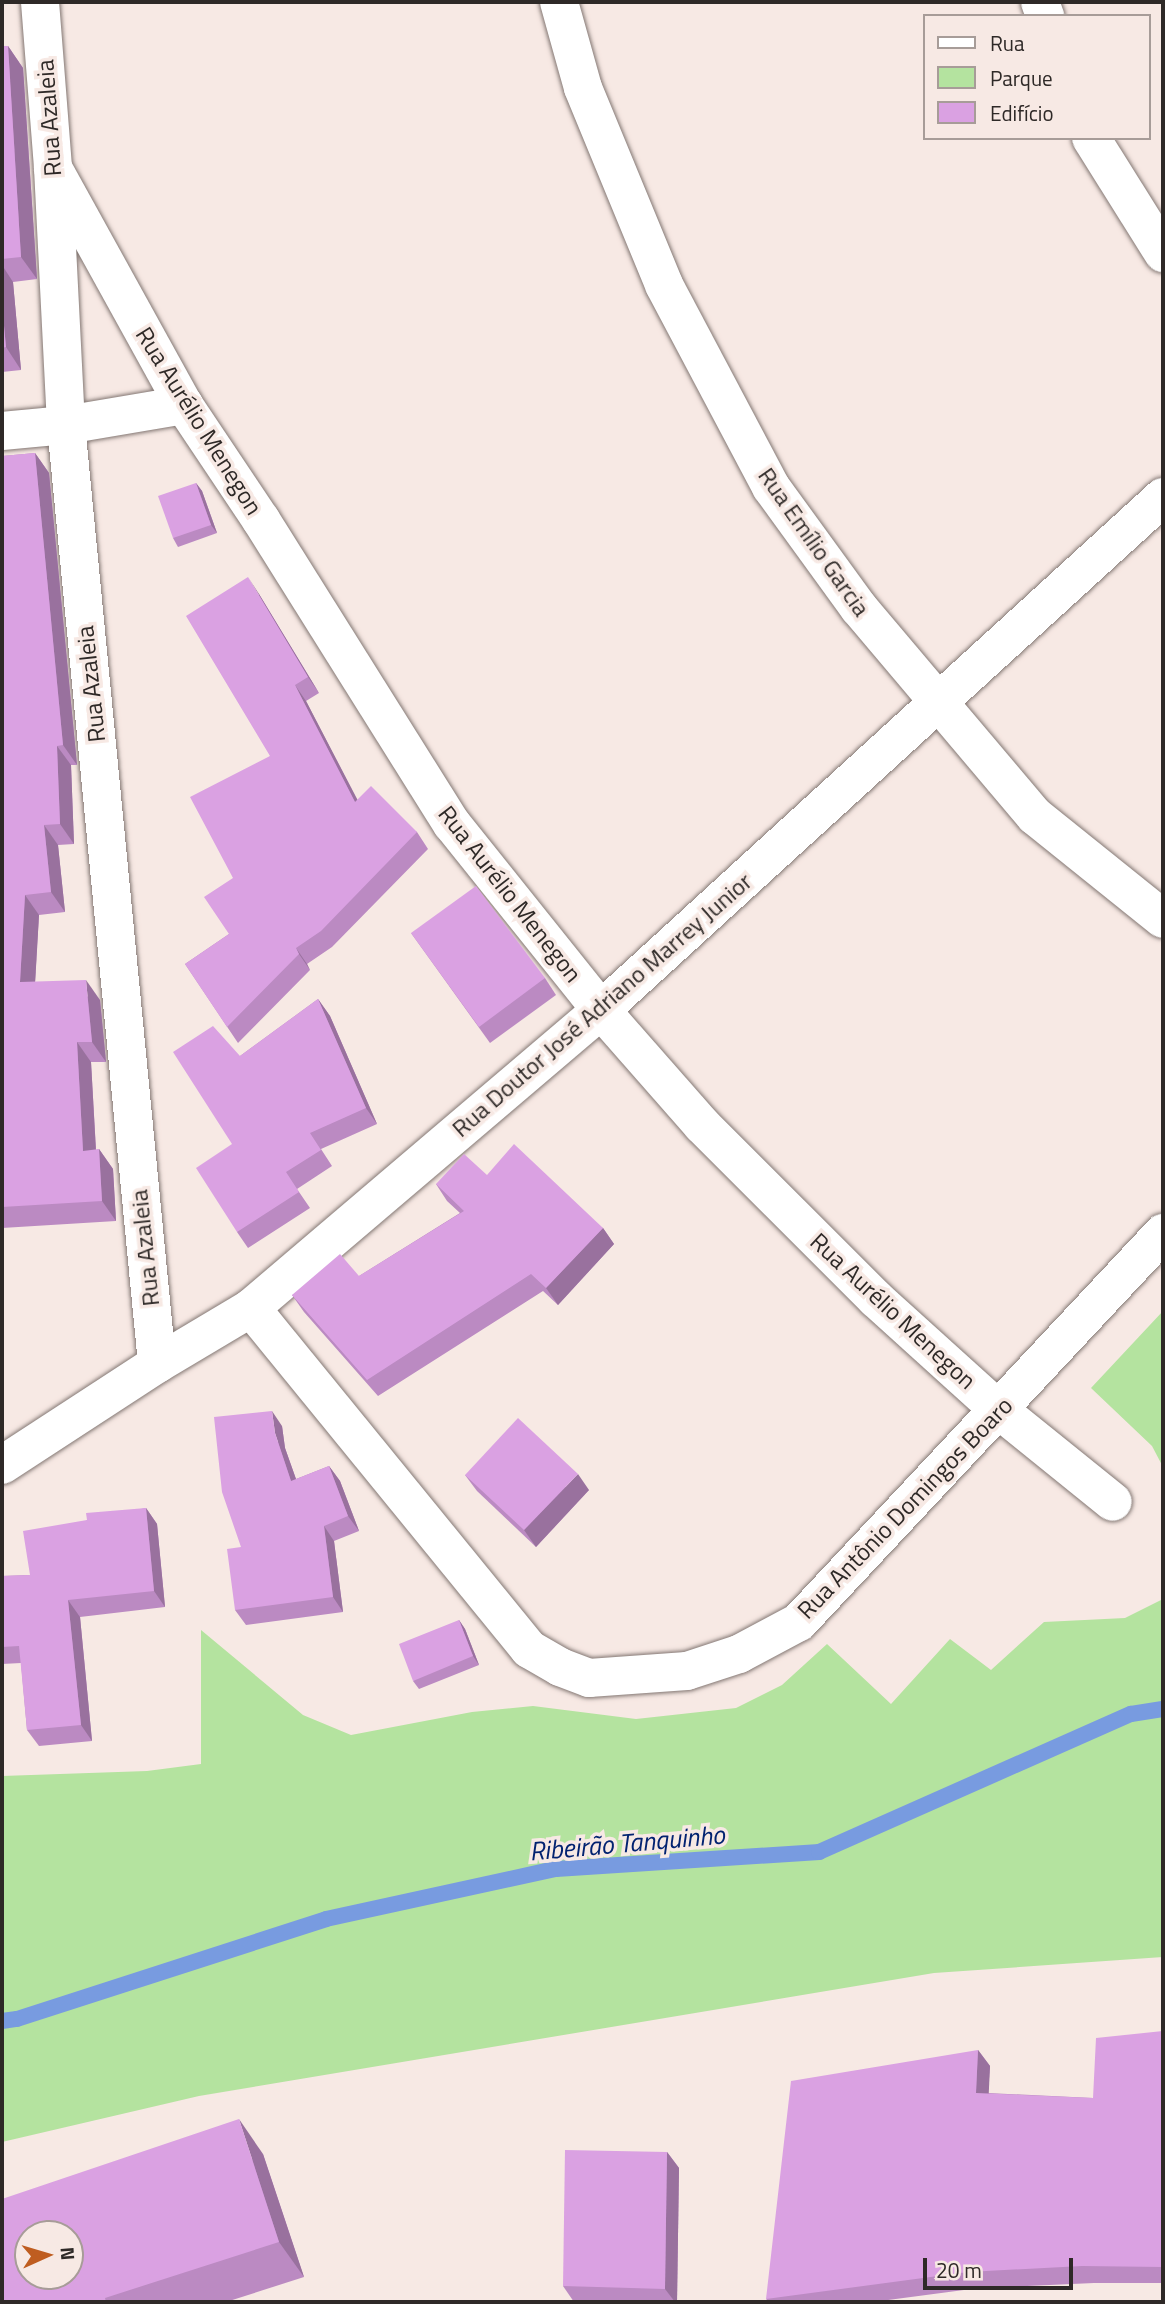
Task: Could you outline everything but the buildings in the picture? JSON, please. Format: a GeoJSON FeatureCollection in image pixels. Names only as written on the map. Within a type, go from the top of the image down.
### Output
{"type":"FeatureCollection","features":[{"type":"Feature","properties":{"kind":"street","name":"Rua Azaleia"},"geometry":{"type":"LineString","coordinates":[[40,2],[53,168],[66,425],[157,1364]]}},
{"type":"Feature","properties":{"kind":"street","name":"Rua Emílio Garcia"},"geometry":{"type":"LineString","coordinates":[[559,2],[583,88],[664,285],[771,487],[859,608],[1035,816],[1163,919]]}},
{"type":"Feature","properties":{"kind":"street"},"geometry":{"type":"LineString","coordinates":[[1092,140],[1163,253]]}},
{"type":"Feature","properties":{"kind":"street","name":"Rua Aurélio Menegon"},"geometry":{"type":"LineString","coordinates":[[53,168],[184,405],[261,520],[452,824],[601,1010],[702,1125],[876,1298],[999,1410],[1113,1503]]}},
{"type":"Feature","properties":{"kind":"street"},"geometry":{"type":"LineString","coordinates":[[2,431],[66,425],[184,405]]}},
{"type":"Feature","properties":{"kind":"street","name":"Rua Doutor José Adriano Marrey Junior"},"geometry":{"type":"LineString","coordinates":[[2,1465],[157,1364],[251,1308],[601,1010],[1163,497]]}},
{"type":"Feature","properties":{"kind":"street","name":"Rua Antônio Domingos Boaro"},"geometry":{"type":"LineString","coordinates":[[251,1308],[529,1649],[560,1667],[589,1678],[687,1671],[739,1654],[799,1622],[1163,1233]]}},
{"type":"Feature","properties":{"kind":"green space"},"geometry":{"type":"Polygon","coordinates":[[[1163,1311],[1163,1467],[1152,1446],[1091,1388],[1163,1311]]]}},
{"type":"Feature","properties":{"kind":"green space"},"geometry":{"type":"Polygon","coordinates":[[[1163,1599],[1163,1957],[934,1973],[199,2096],[2,2142],[2,1776],[147,1771],[201,1764],[201,1630],[303,1715],[351,1735],[472,1712],[533,1706],[636,1719],[736,1708],[782,1685],[827,1644],[891,1704],[950,1639],[991,1670],[1044,1622],[1125,1618],[1163,1599]]]}},
{"type":"Feature","properties":{"kind":"waterway","name":"Ribeirão Tanquinho"},"geometry":{"type":"LineString","coordinates":[[2,2021],[17,2019],[326,1919],[556,1869],[819,1852],[1131,1714],[1163,1709]]}}]}
